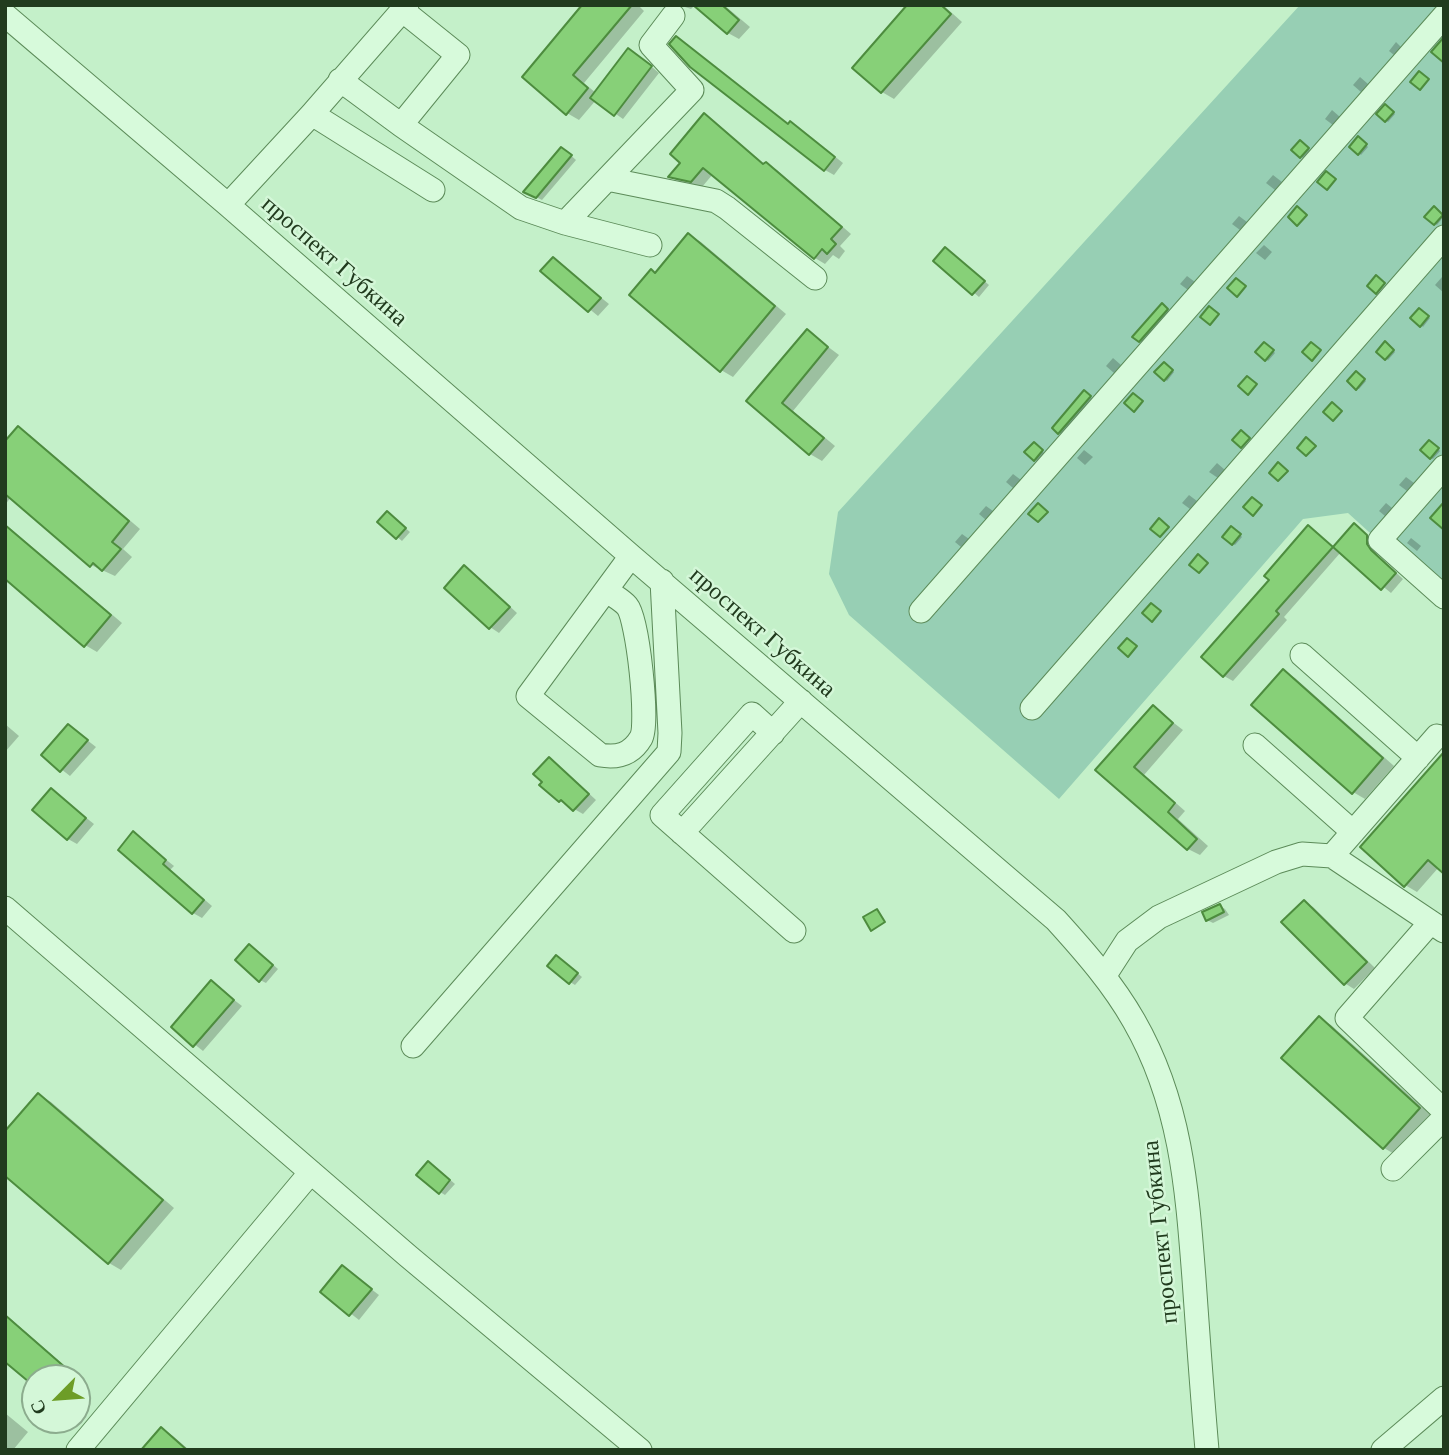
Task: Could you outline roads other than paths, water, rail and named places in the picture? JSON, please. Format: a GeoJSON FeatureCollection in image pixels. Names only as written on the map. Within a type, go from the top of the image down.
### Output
{"type":"FeatureCollection","features":[{"type":"Feature","properties":{"kind":"street"},"geometry":{"type":"LineString","coordinates":[[229,205],[405,8],[458,55],[401,125]]}},
{"type":"Feature","properties":{"kind":"street","name":"проспект Губкина"},"geometry":{"type":"LineString","coordinates":[[5,15],[229,205],[631,556],[1056,920],[1105,975],[1135,1023],[1163,1082],[1177,1127],[1186,1178],[1207,1450]]}},
{"type":"Feature","properties":{"kind":"street"},"geometry":{"type":"LineString","coordinates":[[565,223],[692,90],[651,45],[673,16]]}},
{"type":"Feature","properties":{"kind":"street"},"geometry":{"type":"LineString","coordinates":[[921,611],[1444,16]]}},
{"type":"Feature","properties":{"kind":"street"},"geometry":{"type":"LineString","coordinates":[[340,80],[522,208],[565,223],[650,245]]}},
{"type":"Feature","properties":{"kind":"street"},"geometry":{"type":"LineString","coordinates":[[312,114],[433,190]]}},
{"type":"Feature","properties":{"kind":"street"},"geometry":{"type":"LineString","coordinates":[[607,178],[716,201],[816,278]]}},
{"type":"Feature","properties":{"kind":"street"},"geometry":{"type":"LineString","coordinates":[[1032,708],[1444,237]]}},
{"type":"Feature","properties":{"kind":"street"},"geometry":{"type":"LineString","coordinates":[[1444,467],[1380,540],[1444,597]]}},
{"type":"Feature","properties":{"kind":"street"},"geometry":{"type":"LineString","coordinates":[[606,590],[629,608],[642,666],[643,735],[631,751],[613,757],[600,755],[527,696],[631,556]]}},
{"type":"Feature","properties":{"kind":"street"},"geometry":{"type":"LineString","coordinates":[[413,1046],[668,752],[670,733],[662,581]]}},
{"type":"Feature","properties":{"kind":"street"},"geometry":{"type":"LineString","coordinates":[[1302,655],[1418,758]]}},
{"type":"Feature","properties":{"kind":"street"},"geometry":{"type":"LineString","coordinates":[[794,931],[662,815],[752,714],[773,733],[801,701]]}},
{"type":"Feature","properties":{"kind":"street"},"geometry":{"type":"LineString","coordinates":[[1332,856],[1437,736]]}},
{"type":"Feature","properties":{"kind":"street"},"geometry":{"type":"LineString","coordinates":[[1255,745],[1353,832]]}},
{"type":"Feature","properties":{"kind":"street"},"geometry":{"type":"LineString","coordinates":[[1105,975],[1127,941],[1159,917],[1276,862],[1302,855],[1332,856],[1437,927],[1347,1018],[1444,1111]]}},
{"type":"Feature","properties":{"kind":"street"},"geometry":{"type":"LineString","coordinates":[[5,908],[311,1172],[640,1450]]}},
{"type":"Feature","properties":{"kind":"street"},"geometry":{"type":"LineString","coordinates":[[1393,1169],[1444,1118]]}},
{"type":"Feature","properties":{"kind":"street"},"geometry":{"type":"LineString","coordinates":[[78,1450],[311,1172]]}},
{"type":"Feature","properties":{"kind":"street"},"geometry":{"type":"LineString","coordinates":[[1383,1450],[1444,1398]]}}]}
